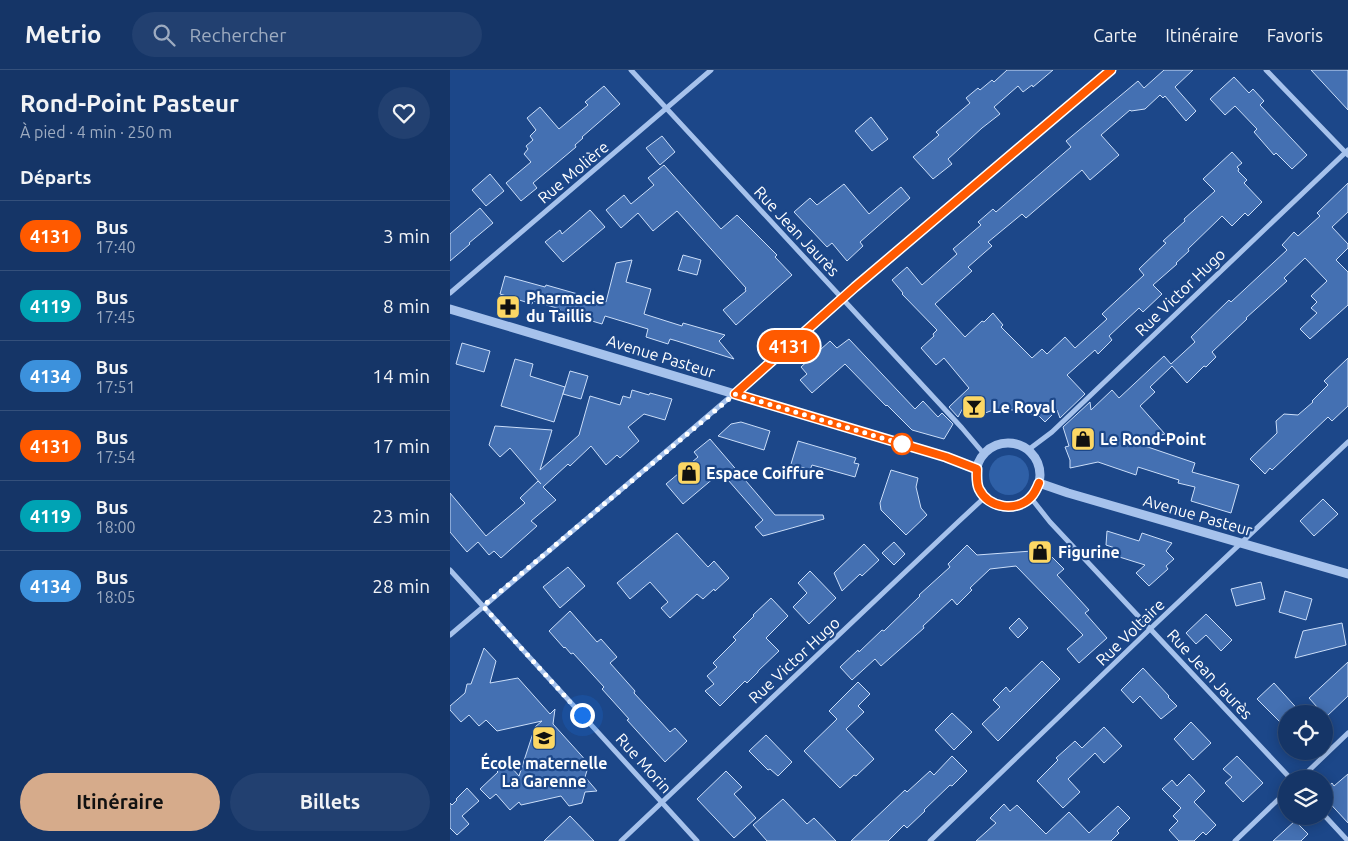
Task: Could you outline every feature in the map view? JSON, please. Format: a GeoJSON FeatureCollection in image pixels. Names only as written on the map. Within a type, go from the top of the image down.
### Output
{"type":"FeatureCollection","features":[{"type":"Feature","properties":{"kind":"street","name":"Rue Jean Jaurès"},"geometry":{"type":"LineString","coordinates":[[631,70],[984,454]]}},
{"type":"Feature","properties":{"kind":"street","name":"Rue Molière"},"geometry":{"type":"LineString","coordinates":[[450,293],[711,70]]}},
{"type":"Feature","properties":{"kind":"street"},"geometry":{"type":"LineString","coordinates":[[450,636],[483,606],[735,394],[855,287],[1111,70]]}},
{"type":"Feature","properties":{"kind":"street"},"geometry":{"type":"LineString","coordinates":[[1266,70],[1347,153]]}},
{"type":"Feature","properties":{"kind":"street","name":"Rue Victor Hugo"},"geometry":{"type":"LineString","coordinates":[[1028,450],[1052,432],[1347,153]]}},
{"type":"Feature","properties":{"kind":"street","name":"Avenue Pasteur"},"geometry":{"type":"LineString","coordinates":[[450,309],[946,457],[977,469]]}},
{"type":"Feature","properties":{"kind":"street","name":"Rue Voltaire"},"geometry":{"type":"LineString","coordinates":[[930,841],[1348,442]]}},
{"type":"Feature","properties":{"kind":"street"},"geometry":{"type":"LineString","coordinates":[[1001,444],[1020,446],[1028,450],[1038,465],[1040,474],[1036,491],[1031,498],[1013,507],[998,505],[985,498],[979,489],[977,480],[977,469],[984,454],[1001,444]]}},
{"type":"Feature","properties":{"kind":"street","name":"Avenue Pasteur"},"geometry":{"type":"LineString","coordinates":[[1039,483],[1348,574]]}},
{"type":"Feature","properties":{"kind":"street","name":"Rue Victor Hugo"},"geometry":{"type":"LineString","coordinates":[[621,841],[942,536],[985,498]]}},
{"type":"Feature","properties":{"kind":"street","name":"Rue Jean Jaurès"},"geometry":{"type":"LineString","coordinates":[[1031,498],[1050,522],[1283,770]]}},
{"type":"Feature","properties":{"kind":"street","name":"Rue Morin"},"geometry":{"type":"LineString","coordinates":[[450,570],[697,841]]}},
{"type":"Feature","properties":{"kind":"street"},"geometry":{"type":"LineString","coordinates":[[1309,770],[1348,733]]}},
{"type":"Feature","properties":{"kind":"street"},"geometry":{"type":"LineString","coordinates":[[1235,841],[1278,800]]}},
{"type":"Feature","properties":{"kind":"street"},"geometry":{"type":"LineString","coordinates":[[1333,825],[1348,841]]}},
{"type":"Feature","properties":{"kind":"shaded area"},"geometry":{"type":"Polygon","coordinates":[[[1013,455],[1020,458],[1026,464],[1029,475],[1028,483],[1020,492],[1013,495],[1005,495],[998,492],[990,483],[989,471],[992,464],[1001,456],[1013,455]]]}},
{"type":"Feature","properties":{"kind":"building"},"geometry":{"type":"Polygon","coordinates":[[[1007,70],[1053,70],[1033,87],[1032,85],[1023,92],[1018,86],[994,107],[1000,114],[948,159],[952,164],[933,179],[913,157],[939,135],[936,132],[970,103],[966,98],[992,80],[994,82],[1007,70]]]}},
{"type":"Feature","properties":{"kind":"building"},"geometry":{"type":"Polygon","coordinates":[[[1164,70],[1193,70],[1175,87],[1196,111],[1186,121],[1165,96],[1163,98],[1160,95],[1145,109],[1130,110],[1101,135],[1119,155],[1090,180],[1082,170],[1026,218],[1022,214],[988,242],[992,246],[968,267],[972,271],[935,304],[965,337],[993,313],[1003,325],[1001,327],[1032,358],[1042,349],[1047,354],[1065,337],[1075,348],[1107,319],[1102,314],[1144,275],[1139,269],[1166,243],[1163,241],[1215,191],[1203,179],[1232,152],[1242,163],[1237,167],[1238,171],[1247,180],[1244,183],[1262,202],[1248,216],[1245,213],[1232,226],[1222,216],[1188,249],[1189,251],[1177,264],[1153,285],[1162,294],[1143,312],[1139,308],[1109,336],[1112,340],[1098,354],[1095,350],[1067,375],[1085,394],[1060,418],[1057,410],[1045,422],[1039,416],[1022,411],[1004,409],[993,410],[972,418],[963,408],[958,417],[949,407],[969,388],[944,358],[936,365],[921,348],[934,336],[933,334],[937,330],[902,294],[892,280],[907,267],[922,285],[957,254],[953,249],[981,225],[978,222],[993,209],[996,212],[1071,147],[1066,141],[1138,81],[1144,88],[1164,70]]]}},
{"type":"Feature","properties":{"kind":"building"},"geometry":{"type":"Polygon","coordinates":[[[1311,70],[1348,70],[1348,110],[1311,70]]]}},
{"type":"Feature","properties":{"kind":"building"},"geometry":{"type":"Polygon","coordinates":[[[1234,77],[1249,93],[1253,89],[1264,101],[1260,105],[1307,155],[1292,169],[1276,153],[1274,155],[1254,132],[1257,129],[1235,106],[1225,115],[1210,99],[1234,77]]]}},
{"type":"Feature","properties":{"kind":"building"},"geometry":{"type":"Polygon","coordinates":[[[604,86],[620,104],[582,137],[575,145],[576,147],[533,183],[537,188],[521,201],[506,183],[531,162],[524,154],[528,149],[526,146],[533,140],[530,136],[536,130],[527,118],[540,107],[559,129],[588,105],[585,102],[604,86]]]}},
{"type":"Feature","properties":{"kind":"building"},"geometry":{"type":"Polygon","coordinates":[[[871,117],[888,139],[872,151],[855,131],[871,117]]]}},
{"type":"Feature","properties":{"kind":"building"},"geometry":{"type":"Polygon","coordinates":[[[662,136],[675,152],[660,165],[646,148],[662,136]]]}},
{"type":"Feature","properties":{"kind":"building"},"geometry":{"type":"Polygon","coordinates":[[[664,165],[721,229],[737,215],[777,255],[775,257],[792,275],[736,325],[723,310],[746,291],[746,288],[677,211],[653,231],[638,213],[621,228],[606,210],[624,195],[631,204],[654,185],[648,178],[664,165]]]}},
{"type":"Feature","properties":{"kind":"building"},"geometry":{"type":"Polygon","coordinates":[[[490,174],[504,191],[486,206],[472,190],[490,174]]]}},
{"type":"Feature","properties":{"kind":"building"},"geometry":{"type":"Polygon","coordinates":[[[1348,183],[1348,212],[1332,227],[1348,244],[1348,248],[1336,260],[1348,272],[1348,305],[1310,339],[1300,329],[1317,313],[1311,308],[1317,302],[1311,296],[1327,281],[1305,258],[1284,278],[1287,281],[1212,352],[1216,357],[1206,367],[1204,366],[1187,383],[1172,366],[1150,387],[1155,392],[1140,406],[1165,434],[1133,442],[1195,463],[1192,472],[1239,485],[1231,513],[1191,501],[1195,487],[1178,483],[1179,480],[1138,467],[1136,475],[1098,462],[1070,468],[1070,460],[1065,447],[1069,446],[1063,427],[1090,402],[1091,410],[1112,390],[1119,398],[1164,356],[1171,364],[1195,342],[1191,337],[1229,300],[1231,302],[1287,250],[1282,245],[1294,232],[1298,236],[1320,216],[1317,213],[1348,183]]]}},
{"type":"Feature","properties":{"kind":"building"},"geometry":{"type":"Polygon","coordinates":[[[844,184],[869,214],[901,187],[910,198],[860,242],[863,246],[847,261],[832,243],[827,247],[794,212],[810,198],[817,205],[844,184]]]}},
{"type":"Feature","properties":{"kind":"building"},"geometry":{"type":"Polygon","coordinates":[[[480,208],[493,223],[450,261],[450,234],[480,208]]]}},
{"type":"Feature","properties":{"kind":"building"},"geometry":{"type":"Polygon","coordinates":[[[590,210],[605,227],[563,262],[545,242],[560,230],[562,234],[590,210]]]}},
{"type":"Feature","properties":{"kind":"building"},"geometry":{"type":"Polygon","coordinates":[[[683,255],[701,260],[697,275],[678,270],[683,255]]]}},
{"type":"Feature","properties":{"kind":"building"},"geometry":{"type":"Polygon","coordinates":[[[632,260],[626,282],[651,289],[644,314],[682,326],[683,323],[725,335],[719,341],[734,359],[670,339],[668,344],[646,337],[648,329],[605,316],[602,324],[533,301],[532,304],[500,294],[505,276],[545,287],[546,285],[606,302],[616,263],[632,260]]]}},
{"type":"Feature","properties":{"kind":"building"},"geometry":{"type":"Polygon","coordinates":[[[849,339],[915,409],[923,401],[938,417],[942,413],[953,424],[944,439],[912,430],[845,364],[812,393],[800,380],[807,374],[801,367],[830,341],[837,348],[849,339]]]}},
{"type":"Feature","properties":{"kind":"building"},"geometry":{"type":"Polygon","coordinates":[[[462,343],[490,351],[484,372],[456,364],[462,343]]]}},
{"type":"Feature","properties":{"kind":"building"},"geometry":{"type":"Polygon","coordinates":[[[1348,358],[1348,406],[1332,421],[1328,417],[1272,470],[1270,468],[1265,474],[1250,459],[1277,433],[1276,421],[1284,414],[1298,415],[1313,402],[1328,385],[1324,381],[1348,358]]]}},
{"type":"Feature","properties":{"kind":"building"},"geometry":{"type":"Polygon","coordinates":[[[515,359],[533,364],[530,376],[565,387],[554,422],[501,406],[515,359]]]}},
{"type":"Feature","properties":{"kind":"building"},"geometry":{"type":"Polygon","coordinates":[[[570,371],[588,376],[581,399],[563,394],[570,371]]]}},
{"type":"Feature","properties":{"kind":"building"},"geometry":{"type":"Polygon","coordinates":[[[632,390],[672,399],[665,420],[644,414],[628,427],[639,441],[620,458],[617,455],[606,465],[591,446],[570,466],[568,464],[543,487],[556,500],[531,521],[537,526],[501,558],[494,551],[489,555],[478,542],[467,552],[450,532],[450,493],[486,536],[525,503],[520,498],[538,481],[541,484],[510,448],[500,457],[489,445],[495,426],[552,430],[540,470],[579,435],[590,396],[620,405],[623,396],[630,398],[632,390]]]}},
{"type":"Feature","properties":{"kind":"building"},"geometry":{"type":"Polygon","coordinates":[[[741,422],[770,431],[764,450],[718,436],[731,424],[741,422]]]}},
{"type":"Feature","properties":{"kind":"building"},"geometry":{"type":"Polygon","coordinates":[[[710,439],[775,515],[823,515],[824,519],[763,536],[755,527],[763,520],[721,472],[683,504],[666,484],[698,457],[694,452],[710,439]]]}},
{"type":"Feature","properties":{"kind":"building"},"geometry":{"type":"Polygon","coordinates":[[[798,441],[856,458],[854,463],[859,464],[855,477],[812,465],[810,470],[791,464],[798,441]]]}},
{"type":"Feature","properties":{"kind":"building"},"geometry":{"type":"Polygon","coordinates":[[[891,470],[918,478],[916,487],[921,508],[927,515],[906,535],[881,510],[880,503],[891,470]]]}},
{"type":"Feature","properties":{"kind":"building"},"geometry":{"type":"Polygon","coordinates":[[[1323,499],[1338,514],[1314,536],[1300,521],[1323,499]]]}},
{"type":"Feature","properties":{"kind":"building"},"geometry":{"type":"Polygon","coordinates":[[[1107,531],[1139,541],[1142,533],[1172,543],[1166,551],[1174,559],[1166,566],[1168,569],[1149,586],[1136,573],[1145,565],[1113,555],[1115,548],[1106,545],[1107,531]]]}},
{"type":"Feature","properties":{"kind":"building"},"geometry":{"type":"Polygon","coordinates":[[[677,533],[708,567],[714,561],[729,578],[703,599],[697,594],[670,618],[661,608],[668,602],[650,582],[630,599],[617,583],[677,533]]]}},
{"type":"Feature","properties":{"kind":"building"},"geometry":{"type":"Polygon","coordinates":[[[894,542],[905,554],[894,565],[882,553],[894,542]]]}},
{"type":"Feature","properties":{"kind":"building"},"geometry":{"type":"Polygon","coordinates":[[[864,544],[879,560],[842,591],[834,573],[864,544]]]}},
{"type":"Feature","properties":{"kind":"building"},"geometry":{"type":"Polygon","coordinates":[[[1039,544],[1064,569],[1057,575],[1089,610],[1085,613],[1107,638],[1079,663],[1067,649],[1083,635],[1016,566],[990,569],[970,588],[972,590],[957,605],[952,599],[923,626],[924,628],[881,666],[875,659],[852,680],[840,667],[882,630],[884,631],[950,567],[948,564],[967,545],[977,555],[1032,551],[1039,544]]]}},
{"type":"Feature","properties":{"kind":"building"},"geometry":{"type":"Polygon","coordinates":[[[568,567],[585,586],[560,608],[543,587],[568,567]]]}},
{"type":"Feature","properties":{"kind":"building"},"geometry":{"type":"Polygon","coordinates":[[[810,571],[836,598],[809,624],[793,607],[807,593],[798,583],[810,571]]]}},
{"type":"Feature","properties":{"kind":"building"},"geometry":{"type":"Polygon","coordinates":[[[1261,582],[1265,599],[1236,606],[1231,589],[1261,582]]]}},
{"type":"Feature","properties":{"kind":"building"},"geometry":{"type":"Polygon","coordinates":[[[1285,591],[1312,599],[1306,620],[1279,612],[1285,591]]]}},
{"type":"Feature","properties":{"kind":"building"},"geometry":{"type":"Polygon","coordinates":[[[771,598],[788,616],[766,638],[779,651],[747,683],[745,681],[720,706],[705,691],[714,684],[707,676],[717,667],[713,663],[736,640],[733,637],[771,598]]]}},
{"type":"Feature","properties":{"kind":"building"},"geometry":{"type":"Polygon","coordinates":[[[570,611],[597,642],[601,639],[617,657],[610,663],[635,691],[634,693],[670,732],[675,728],[687,741],[665,762],[627,720],[629,719],[602,689],[604,687],[573,653],[571,654],[564,648],[549,631],[570,611]]]}},
{"type":"Feature","properties":{"kind":"building"},"geometry":{"type":"Polygon","coordinates":[[[1206,614],[1232,640],[1221,651],[1206,635],[1196,644],[1186,633],[1206,614]]]}},
{"type":"Feature","properties":{"kind":"building"},"geometry":{"type":"Polygon","coordinates":[[[1019,618],[1028,628],[1018,638],[1009,628],[1019,618]]]}},
{"type":"Feature","properties":{"kind":"building"},"geometry":{"type":"Polygon","coordinates":[[[1342,623],[1346,645],[1295,658],[1303,631],[1342,623]]]}},
{"type":"Feature","properties":{"kind":"building"},"geometry":{"type":"Polygon","coordinates":[[[484,648],[496,661],[490,683],[518,678],[550,714],[555,709],[553,724],[589,764],[585,777],[597,791],[585,792],[582,803],[569,806],[561,796],[521,805],[519,802],[510,810],[496,794],[490,799],[480,789],[498,772],[493,767],[503,758],[519,776],[535,727],[542,721],[497,731],[486,720],[479,726],[469,715],[461,722],[450,710],[450,706],[465,693],[467,684],[471,684],[484,648]]]}},
{"type":"Feature","properties":{"kind":"building"},"geometry":{"type":"Polygon","coordinates":[[[1042,661],[1060,679],[998,741],[982,724],[1000,707],[993,700],[1006,687],[1010,692],[1042,661]]]}},
{"type":"Feature","properties":{"kind":"building"},"geometry":{"type":"Polygon","coordinates":[[[1348,662],[1348,696],[1333,710],[1333,705],[1315,705],[1309,698],[1348,662]]]}},
{"type":"Feature","properties":{"kind":"building"},"geometry":{"type":"Polygon","coordinates":[[[1143,668],[1177,706],[1161,719],[1140,696],[1133,703],[1121,690],[1143,668]]]}},
{"type":"Feature","properties":{"kind":"building"},"geometry":{"type":"Polygon","coordinates":[[[858,682],[870,694],[858,706],[864,712],[846,729],[874,759],[840,788],[804,751],[837,719],[829,711],[858,682]]]}},
{"type":"Feature","properties":{"kind":"building"},"geometry":{"type":"Polygon","coordinates":[[[1274,683],[1294,705],[1278,705],[1278,720],[1257,699],[1274,683]]]}},
{"type":"Feature","properties":{"kind":"building"},"geometry":{"type":"Polygon","coordinates":[[[952,713],[972,732],[954,750],[935,730],[952,713]]]}},
{"type":"Feature","properties":{"kind":"building"},"geometry":{"type":"Polygon","coordinates":[[[1191,722],[1211,743],[1193,760],[1174,739],[1191,722]]]}},
{"type":"Feature","properties":{"kind":"building"},"geometry":{"type":"Polygon","coordinates":[[[1104,727],[1122,746],[1104,763],[1095,753],[1068,779],[1080,792],[1063,808],[1037,781],[1058,760],[1056,758],[1075,741],[1082,748],[1104,727]]]}},
{"type":"Feature","properties":{"kind":"building"},"geometry":{"type":"Polygon","coordinates":[[[766,735],[792,762],[778,776],[770,769],[768,770],[749,751],[766,735]]]}},
{"type":"Feature","properties":{"kind":"building"},"geometry":{"type":"Polygon","coordinates":[[[952,756],[967,771],[952,786],[950,785],[907,828],[904,825],[888,841],[851,841],[905,790],[907,792],[930,771],[934,775],[952,756]]]}},
{"type":"Feature","properties":{"kind":"building"},"geometry":{"type":"Polygon","coordinates":[[[1237,756],[1263,783],[1243,802],[1225,783],[1232,777],[1223,769],[1237,756]]]}},
{"type":"Feature","properties":{"kind":"building"},"geometry":{"type":"Polygon","coordinates":[[[726,771],[742,787],[734,794],[756,818],[734,838],[697,799],[726,771]]]}},
{"type":"Feature","properties":{"kind":"building"},"geometry":{"type":"Polygon","coordinates":[[[1189,774],[1205,791],[1194,802],[1216,825],[1206,835],[1203,832],[1194,841],[1179,841],[1169,830],[1178,821],[1173,816],[1181,808],[1162,789],[1172,780],[1177,786],[1189,774]]]}},
{"type":"Feature","properties":{"kind":"building"},"geometry":{"type":"Polygon","coordinates":[[[1348,774],[1348,823],[1333,807],[1333,784],[1334,786],[1348,774]]]}},
{"type":"Feature","properties":{"kind":"building"},"geometry":{"type":"Polygon","coordinates":[[[467,788],[479,801],[462,816],[469,824],[457,835],[450,828],[450,803],[452,805],[467,788]]]}},
{"type":"Feature","properties":{"kind":"building"},"geometry":{"type":"Polygon","coordinates":[[[783,799],[807,824],[814,818],[836,841],[767,841],[753,825],[783,799]]]}},
{"type":"Feature","properties":{"kind":"building"},"geometry":{"type":"Polygon","coordinates":[[[1004,804],[1010,811],[1017,805],[1046,834],[1069,812],[1089,833],[1118,806],[1130,818],[1117,831],[1119,833],[1111,841],[976,841],[996,823],[990,818],[1004,804]]]}},
{"type":"Feature","properties":{"kind":"building"},"geometry":{"type":"Polygon","coordinates":[[[570,816],[594,841],[544,841],[570,816]]]}},
{"type":"Feature","properties":{"kind":"building"},"geometry":{"type":"Polygon","coordinates":[[[1291,825],[1299,825],[1308,834],[1301,841],[1273,841],[1291,825]]]}},
{"type":"Feature","properties":{"kind":"bus line","name":"4131"},"geometry":{"type":"LineString","coordinates":[[1039,483],[1031,498],[1022,504],[1013,507],[1003,506],[985,498],[979,489],[977,469],[946,457],[735,394],[828,310],[1111,70]]}},
{"type":"Feature","properties":{"kind":"place","name":"Pharmacie du Taillis"},"geometry":{"type":"Point","coordinates":[508,307]}},
{"type":"Feature","properties":{"kind":"place","name":"Le Royal"},"geometry":{"type":"Point","coordinates":[974,407]}},
{"type":"Feature","properties":{"kind":"place","name":"Le Rond-Point"},"geometry":{"type":"Point","coordinates":[1083,439]}},
{"type":"Feature","properties":{"kind":"place","name":"Espace Coiffure"},"geometry":{"type":"Point","coordinates":[689,473]}},
{"type":"Feature","properties":{"kind":"place","name":"Figurine"},"geometry":{"type":"Point","coordinates":[1040,552]}},
{"type":"Feature","properties":{"kind":"place","name":"École maternelle La Garenne"},"geometry":{"type":"Point","coordinates":[544,738]}},
{"type":"Feature","properties":{"kind":"route"},"geometry":{"type":"LineString","coordinates":[[582,715],[483,606],[735,394],[902,444]]}}]}
